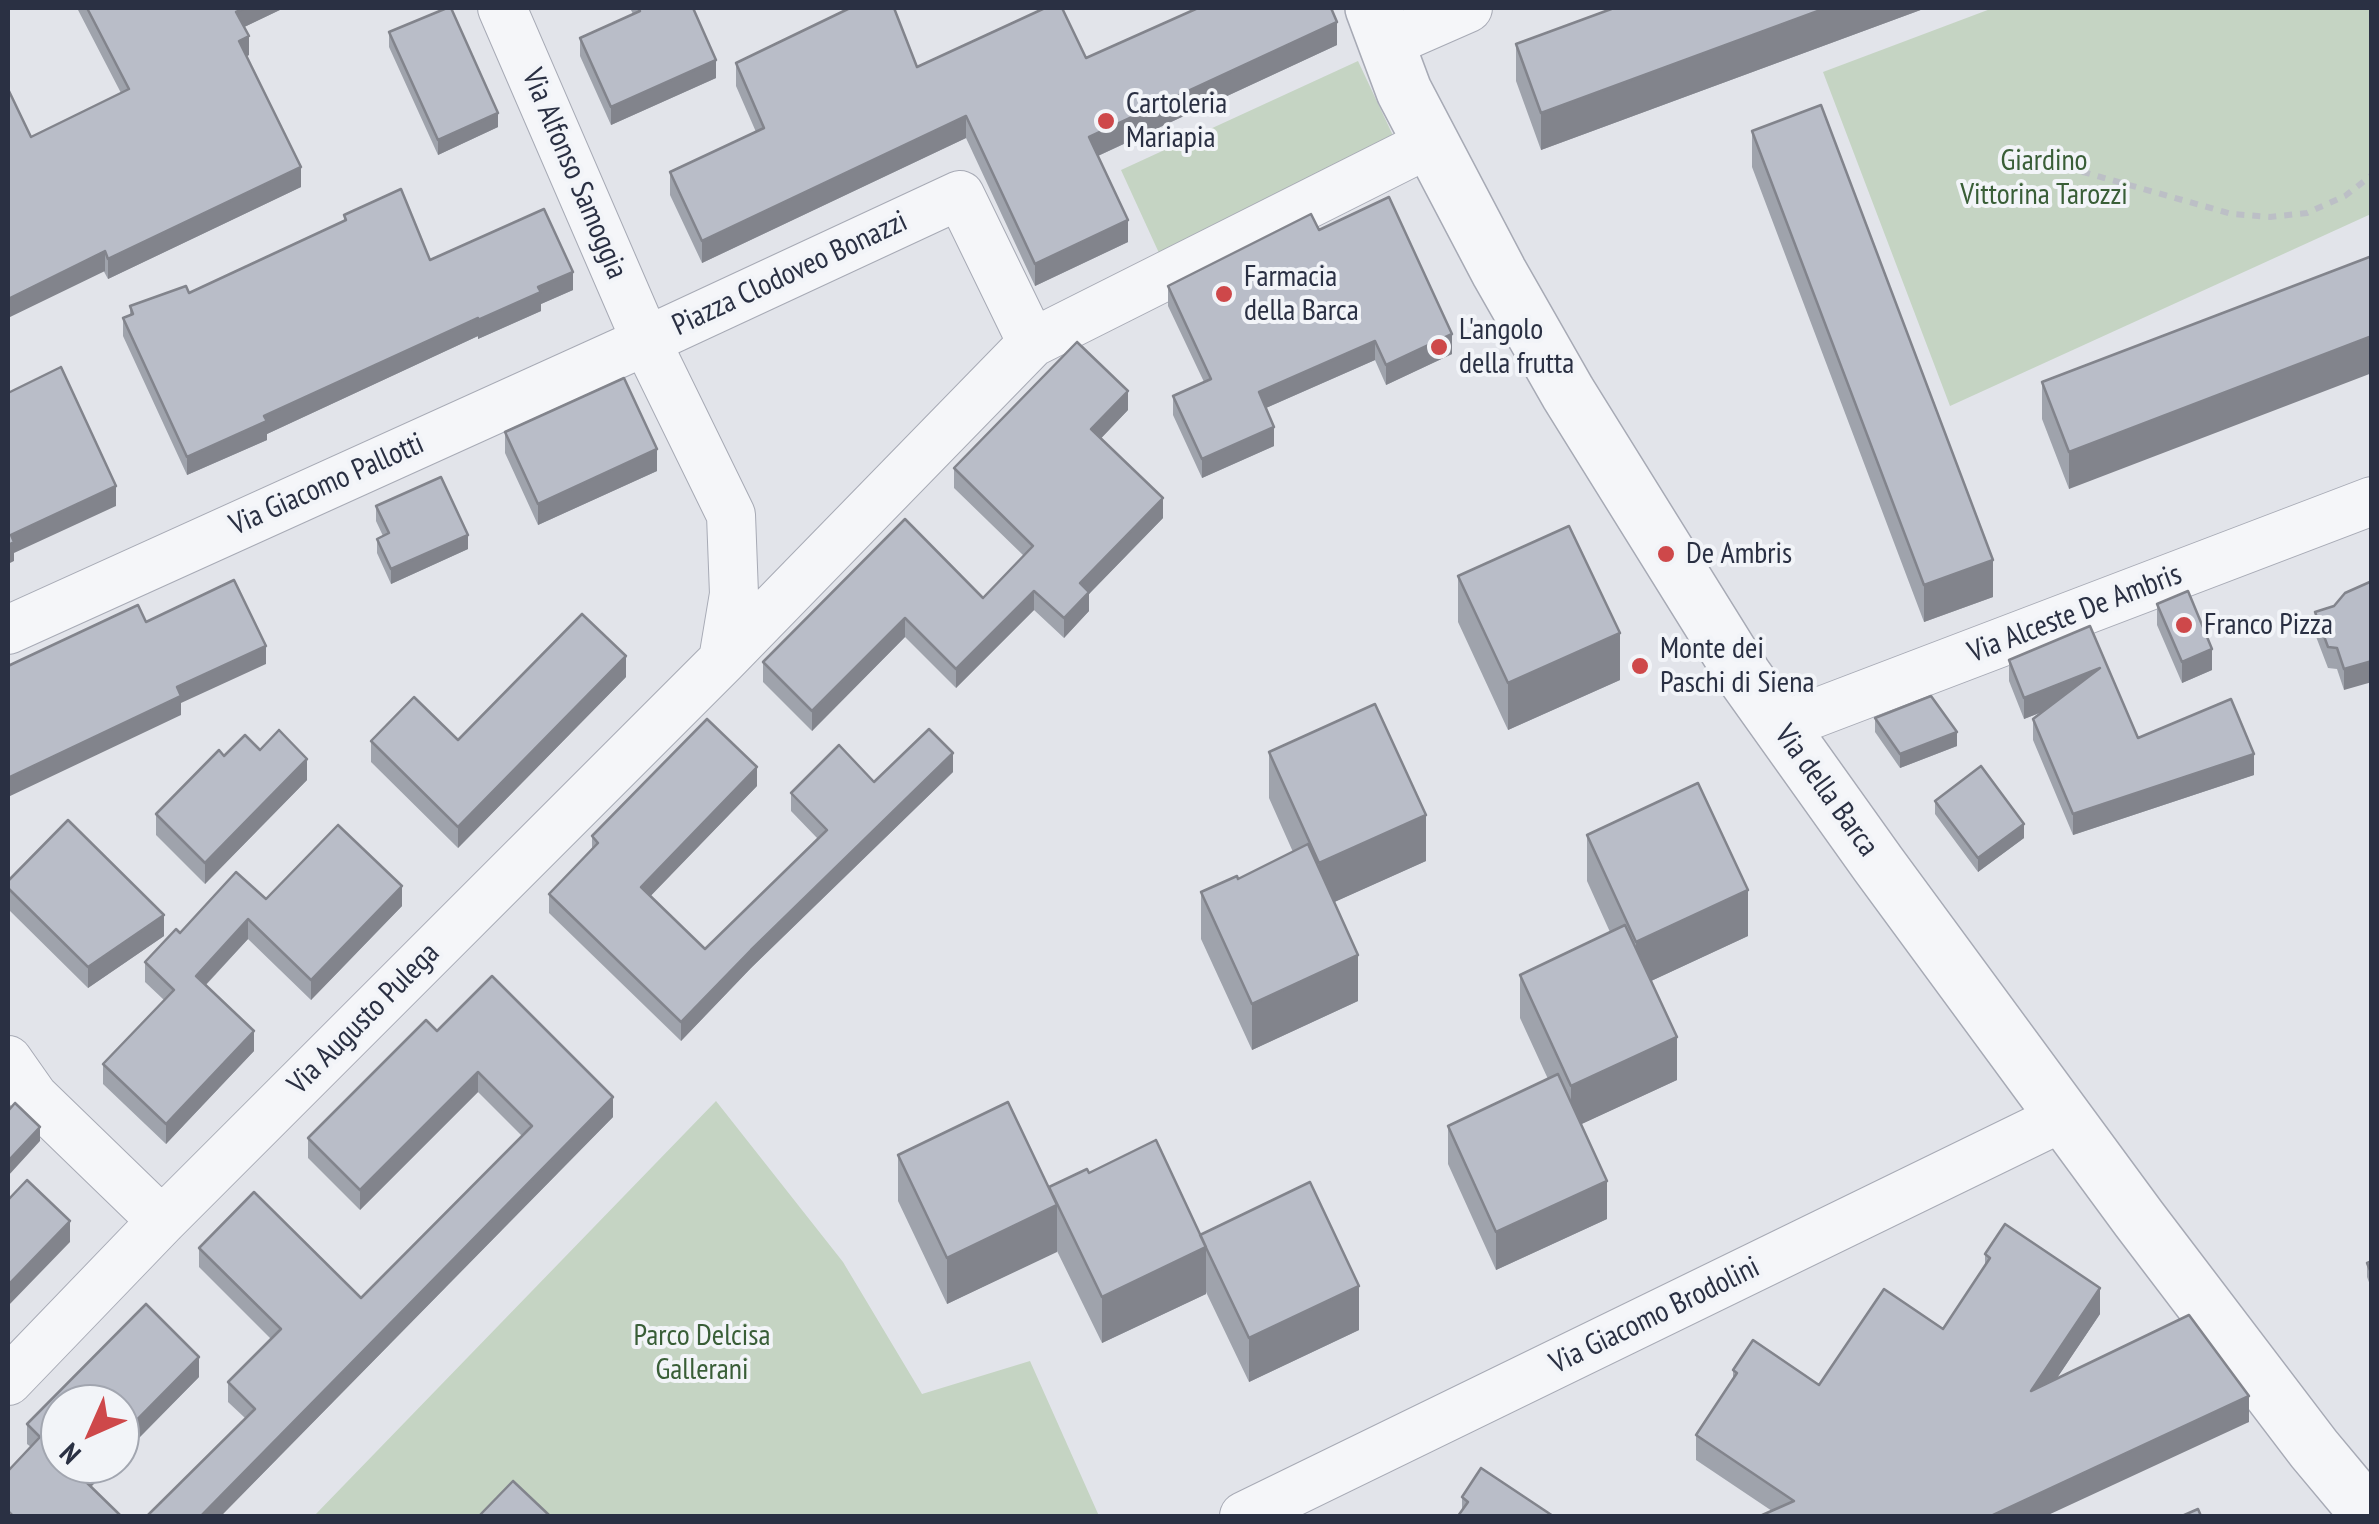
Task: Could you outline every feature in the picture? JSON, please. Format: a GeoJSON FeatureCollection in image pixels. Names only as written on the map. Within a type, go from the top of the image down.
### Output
{"type":"FeatureCollection","features":[{"type":"Feature","properties":{"kind":"street","name":"Via Alfonso Samoggia"},"geometry":{"type":"LineString","coordinates":[[502,8],[646,341]]}},
{"type":"Feature","properties":{"kind":"street"},"geometry":{"type":"LineString","coordinates":[[1380,26],[1468,8]]}},
{"type":"Feature","properties":{"kind":"street","name":"Via della Barca"},"geometry":{"type":"LineString","coordinates":[[1380,26],[1404,91],[1499,272],[1568,393],[1724,645],[1779,727],[2174,1265],[2338,1480],[2370,1516]]}},
{"type":"Feature","properties":{"kind":"street"},"geometry":{"type":"LineString","coordinates":[[723,660],[1032,343],[1430,143]]}},
{"type":"Feature","properties":{"kind":"street","name":"Piazza Clodoveo Bonazzi"},"geometry":{"type":"LineString","coordinates":[[800,581],[776,566],[731,515],[646,341],[960,195],[1032,343]]}},
{"type":"Feature","properties":{"kind":"street","name":"Via Giacomo Pallotti"},"geometry":{"type":"LineString","coordinates":[[8,630],[646,341]]}},
{"type":"Feature","properties":{"kind":"street","name":"Via Alceste De Ambris"},"geometry":{"type":"LineString","coordinates":[[1779,727],[2372,501]]}},
{"type":"Feature","properties":{"kind":"street","name":"Piazza Clodoveo Bonazzi"},"geometry":{"type":"LineString","coordinates":[[723,660],[734,594],[731,515]]}},
{"type":"Feature","properties":{"kind":"street","name":"Via Augusto Pulega"},"geometry":{"type":"LineString","coordinates":[[8,1380],[723,660]]}},
{"type":"Feature","properties":{"kind":"street"},"geometry":{"type":"LineString","coordinates":[[8,1060],[34,1097],[162,1221]]}},
{"type":"Feature","properties":{"kind":"street","name":"Via Giacomo Brodolini"},"geometry":{"type":"LineString","coordinates":[[1244,1516],[2065,1116]]}},
{"type":"Feature","properties":{"kind":"path"},"geometry":{"type":"LineString","coordinates":[[2004,159],[2037,159],[2232,214],[2270,218],[2307,213],[2345,196],[2372,175]]}},
{"type":"Feature","properties":{"kind":"green space","name":"Giardino Vittorina Tarozzi"},"geometry":{"type":"Polygon","coordinates":[[[1993,8],[2371,8],[2371,214],[1950,406],[1823,72],[1993,8]]]}},
{"type":"Feature","properties":{"kind":"green space"},"geometry":{"type":"Polygon","coordinates":[[[1358,61],[1397,144],[1159,253],[1121,170],[1358,61]]]}},
{"type":"Feature","properties":{"kind":"green space","name":"Parco Delcisa Gallerani"},"geometry":{"type":"Polygon","coordinates":[[[716,1101],[843,1262],[922,1394],[1030,1361],[1099,1516],[314,1516],[716,1101]]]}},
{"type":"Feature","properties":{"kind":"building"},"geometry":{"type":"Polygon","coordinates":[[[87,8],[245,8],[236,12],[249,36],[239,41],[301,167],[108,259],[105,251],[8,299],[8,89],[31,137],[129,89],[87,8]]]}},
{"type":"Feature","properties":{"kind":"building"},"geometry":{"type":"Polygon","coordinates":[[[451,8],[498,113],[438,140],[389,32],[451,8]]]}},
{"type":"Feature","properties":{"kind":"building"},"geometry":{"type":"Polygon","coordinates":[[[638,8],[693,8],[716,60],[611,107],[580,38],[640,11],[638,8]]]}},
{"type":"Feature","properties":{"kind":"building"},"geometry":{"type":"Polygon","coordinates":[[[850,8],[894,8],[917,67],[1045,8],[1062,8],[1086,58],[1198,8],[1331,8],[1337,22],[1089,137],[1128,220],[1035,264],[966,116],[702,241],[670,172],[764,128],[736,63],[850,8]]]}},
{"type":"Feature","properties":{"kind":"building"},"geometry":{"type":"Polygon","coordinates":[[[1614,8],[1826,8],[1541,113],[1516,44],[1614,8]]]}},
{"type":"Feature","properties":{"kind":"building"},"geometry":{"type":"Polygon","coordinates":[[[1821,105],[1993,560],[1924,585],[1752,131],[1821,105]]]}},
{"type":"Feature","properties":{"kind":"building"},"geometry":{"type":"Polygon","coordinates":[[[401,189],[430,260],[544,209],[573,272],[538,287],[541,292],[264,416],[267,421],[187,457],[123,318],[133,314],[130,306],[186,286],[189,293],[346,220],[344,215],[401,189]]]}},
{"type":"Feature","properties":{"kind":"building"},"geometry":{"type":"Polygon","coordinates":[[[1389,197],[1452,334],[1386,365],[1375,341],[1259,392],[1274,427],[1202,459],[1173,396],[1211,379],[1168,286],[1311,214],[1319,230],[1389,197]]]}},
{"type":"Feature","properties":{"kind":"building"},"geometry":{"type":"Polygon","coordinates":[[[2372,256],[2372,336],[2069,452],[2042,382],[2372,256]]]}},
{"type":"Feature","properties":{"kind":"building"},"geometry":{"type":"Polygon","coordinates":[[[1077,342],[1128,391],[1091,429],[1163,498],[1080,583],[1089,592],[1064,618],[1034,591],[956,669],[905,618],[812,711],[763,662],[905,519],[983,598],[1033,546],[954,468],[1077,342]]]}},
{"type":"Feature","properties":{"kind":"building"},"geometry":{"type":"Polygon","coordinates":[[[61,367],[116,486],[11,535],[14,542],[8,545],[8,393],[61,367]]]}},
{"type":"Feature","properties":{"kind":"building"},"geometry":{"type":"Polygon","coordinates":[[[624,378],[657,449],[538,504],[505,432],[624,378]]]}},
{"type":"Feature","properties":{"kind":"building"},"geometry":{"type":"Polygon","coordinates":[[[441,477],[468,535],[391,569],[377,539],[389,533],[376,506],[441,477]]]}},
{"type":"Feature","properties":{"kind":"building"},"geometry":{"type":"Polygon","coordinates":[[[1569,526],[1620,633],[1508,683],[1458,576],[1569,526]]]}},
{"type":"Feature","properties":{"kind":"building"},"geometry":{"type":"Polygon","coordinates":[[[234,580],[266,646],[177,687],[181,696],[8,778],[8,666],[138,605],[146,622],[234,580]]]}},
{"type":"Feature","properties":{"kind":"building"},"geometry":{"type":"Polygon","coordinates":[[[2372,581],[2372,661],[2344,669],[2337,648],[2328,647],[2315,612],[2334,606],[2345,593],[2372,581]]]}},
{"type":"Feature","properties":{"kind":"building"},"geometry":{"type":"Polygon","coordinates":[[[2188,591],[2212,649],[2182,662],[2157,604],[2188,591]]]}},
{"type":"Feature","properties":{"kind":"building"},"geometry":{"type":"Polygon","coordinates":[[[582,614],[626,656],[458,827],[371,741],[414,697],[458,740],[582,614]]]}},
{"type":"Feature","properties":{"kind":"building"},"geometry":{"type":"Polygon","coordinates":[[[2090,626],[2138,738],[2231,699],[2254,754],[2073,814],[2033,719],[2100,668],[2024,698],[2009,660],[2090,626]]]}},
{"type":"Feature","properties":{"kind":"building"},"geometry":{"type":"Polygon","coordinates":[[[1931,696],[1957,732],[1900,754],[1875,718],[1931,696]]]}},
{"type":"Feature","properties":{"kind":"building"},"geometry":{"type":"Polygon","coordinates":[[[1375,704],[1426,815],[1319,863],[1269,752],[1375,704]]]}},
{"type":"Feature","properties":{"kind":"building"},"geometry":{"type":"Polygon","coordinates":[[[707,719],[757,767],[641,887],[705,949],[827,830],[791,793],[839,745],[874,782],[929,729],[953,753],[681,1022],[549,894],[598,843],[592,836],[707,719]]]}},
{"type":"Feature","properties":{"kind":"building"},"geometry":{"type":"Polygon","coordinates":[[[279,730],[307,759],[205,863],[156,814],[219,750],[224,756],[245,735],[260,750],[279,730]]]}},
{"type":"Feature","properties":{"kind":"building"},"geometry":{"type":"Polygon","coordinates":[[[1981,766],[2024,824],[1978,858],[1935,801],[1981,766]]]}},
{"type":"Feature","properties":{"kind":"building"},"geometry":{"type":"Polygon","coordinates":[[[1698,783],[1748,890],[1636,942],[1587,835],[1698,783]]]}},
{"type":"Feature","properties":{"kind":"building"},"geometry":{"type":"Polygon","coordinates":[[[68,820],[164,915],[88,967],[8,888],[8,881],[68,820]]]}},
{"type":"Feature","properties":{"kind":"building"},"geometry":{"type":"Polygon","coordinates":[[[338,825],[402,886],[311,980],[248,919],[196,976],[254,1031],[166,1124],[103,1064],[174,990],[145,962],[176,929],[180,933],[236,872],[266,899],[338,825]]]}},
{"type":"Feature","properties":{"kind":"building"},"geometry":{"type":"Polygon","coordinates":[[[1308,844],[1358,955],[1252,1004],[1201,892],[1237,876],[1238,879],[1308,844]]]}},
{"type":"Feature","properties":{"kind":"building"},"geometry":{"type":"Polygon","coordinates":[[[1625,925],[1677,1037],[1571,1086],[1520,975],[1625,925]]]}},
{"type":"Feature","properties":{"kind":"building"},"geometry":{"type":"Polygon","coordinates":[[[492,976],[613,1097],[201,1516],[147,1516],[255,1409],[228,1382],[281,1329],[199,1248],[254,1192],[361,1298],[532,1126],[478,1072],[360,1190],[308,1138],[426,1020],[437,1031],[492,976]]]}},
{"type":"Feature","properties":{"kind":"building"},"geometry":{"type":"Polygon","coordinates":[[[1558,1074],[1607,1181],[1496,1232],[1448,1126],[1558,1074]]]}},
{"type":"Feature","properties":{"kind":"building"},"geometry":{"type":"Polygon","coordinates":[[[1008,1102],[1057,1205],[947,1258],[898,1155],[1008,1102]]]}},
{"type":"Feature","properties":{"kind":"building"},"geometry":{"type":"Polygon","coordinates":[[[15,1103],[40,1127],[8,1161],[8,1111],[15,1103]]]}},
{"type":"Feature","properties":{"kind":"building"},"geometry":{"type":"Polygon","coordinates":[[[1156,1140],[1206,1247],[1102,1297],[1049,1187],[1087,1169],[1089,1173],[1156,1140]]]}},
{"type":"Feature","properties":{"kind":"building"},"geometry":{"type":"Polygon","coordinates":[[[27,1180],[70,1221],[8,1285],[8,1200],[27,1180]]]}},
{"type":"Feature","properties":{"kind":"building"},"geometry":{"type":"Polygon","coordinates":[[[1310,1182],[1359,1286],[1249,1338],[1200,1235],[1310,1182]]]}},
{"type":"Feature","properties":{"kind":"building"},"geometry":{"type":"Polygon","coordinates":[[[2005,1224],[2100,1288],[2031,1391],[2189,1315],[2249,1396],[1991,1516],[1760,1516],[1794,1501],[1696,1435],[1737,1373],[1733,1370],[1753,1340],[1819,1385],[1884,1289],[1943,1329],[1990,1258],[1985,1254],[2005,1224]]]}},
{"type":"Feature","properties":{"kind":"building"},"geometry":{"type":"Polygon","coordinates":[[[146,1304],[199,1357],[140,1417],[140,1384],[67,1384],[146,1304]]]}},
{"type":"Feature","properties":{"kind":"building"},"geometry":{"type":"Polygon","coordinates":[[[40,1411],[40,1437],[27,1424],[40,1411]]]}},
{"type":"Feature","properties":{"kind":"building"},"geometry":{"type":"Polygon","coordinates":[[[40,1437],[40,1484],[88,1484],[121,1516],[13,1516],[8,1511],[8,1471],[40,1437]]]}},
{"type":"Feature","properties":{"kind":"building"},"geometry":{"type":"Polygon","coordinates":[[[1481,1468],[1553,1516],[1458,1516],[1468,1502],[1462,1497],[1481,1468]]]}},
{"type":"Feature","properties":{"kind":"building"},"geometry":{"type":"Polygon","coordinates":[[[513,1481],[550,1516],[479,1516],[513,1481]]]}},
{"type":"Feature","properties":{"kind":"building"},"geometry":{"type":"Polygon","coordinates":[[[2198,1509],[2201,1516],[2182,1516],[2198,1509]]]}},
{"type":"Feature","properties":{"kind":"place","name":"Cartoleria Mariapia"},"geometry":{"type":"Point","coordinates":[1106,121]}},
{"type":"Feature","properties":{"kind":"place","name":"Farmacia della Barca"},"geometry":{"type":"Point","coordinates":[1224,294]}},
{"type":"Feature","properties":{"kind":"place","name":"L'angolo della frutta"},"geometry":{"type":"Point","coordinates":[1439,347]}},
{"type":"Feature","properties":{"kind":"place","name":"De Ambris"},"geometry":{"type":"Point","coordinates":[1666,554]}},
{"type":"Feature","properties":{"kind":"place","name":"Franco Pizza"},"geometry":{"type":"Point","coordinates":[2184,625]}},
{"type":"Feature","properties":{"kind":"place","name":"Monte dei Paschi di Siena"},"geometry":{"type":"Point","coordinates":[1640,666]}}]}
